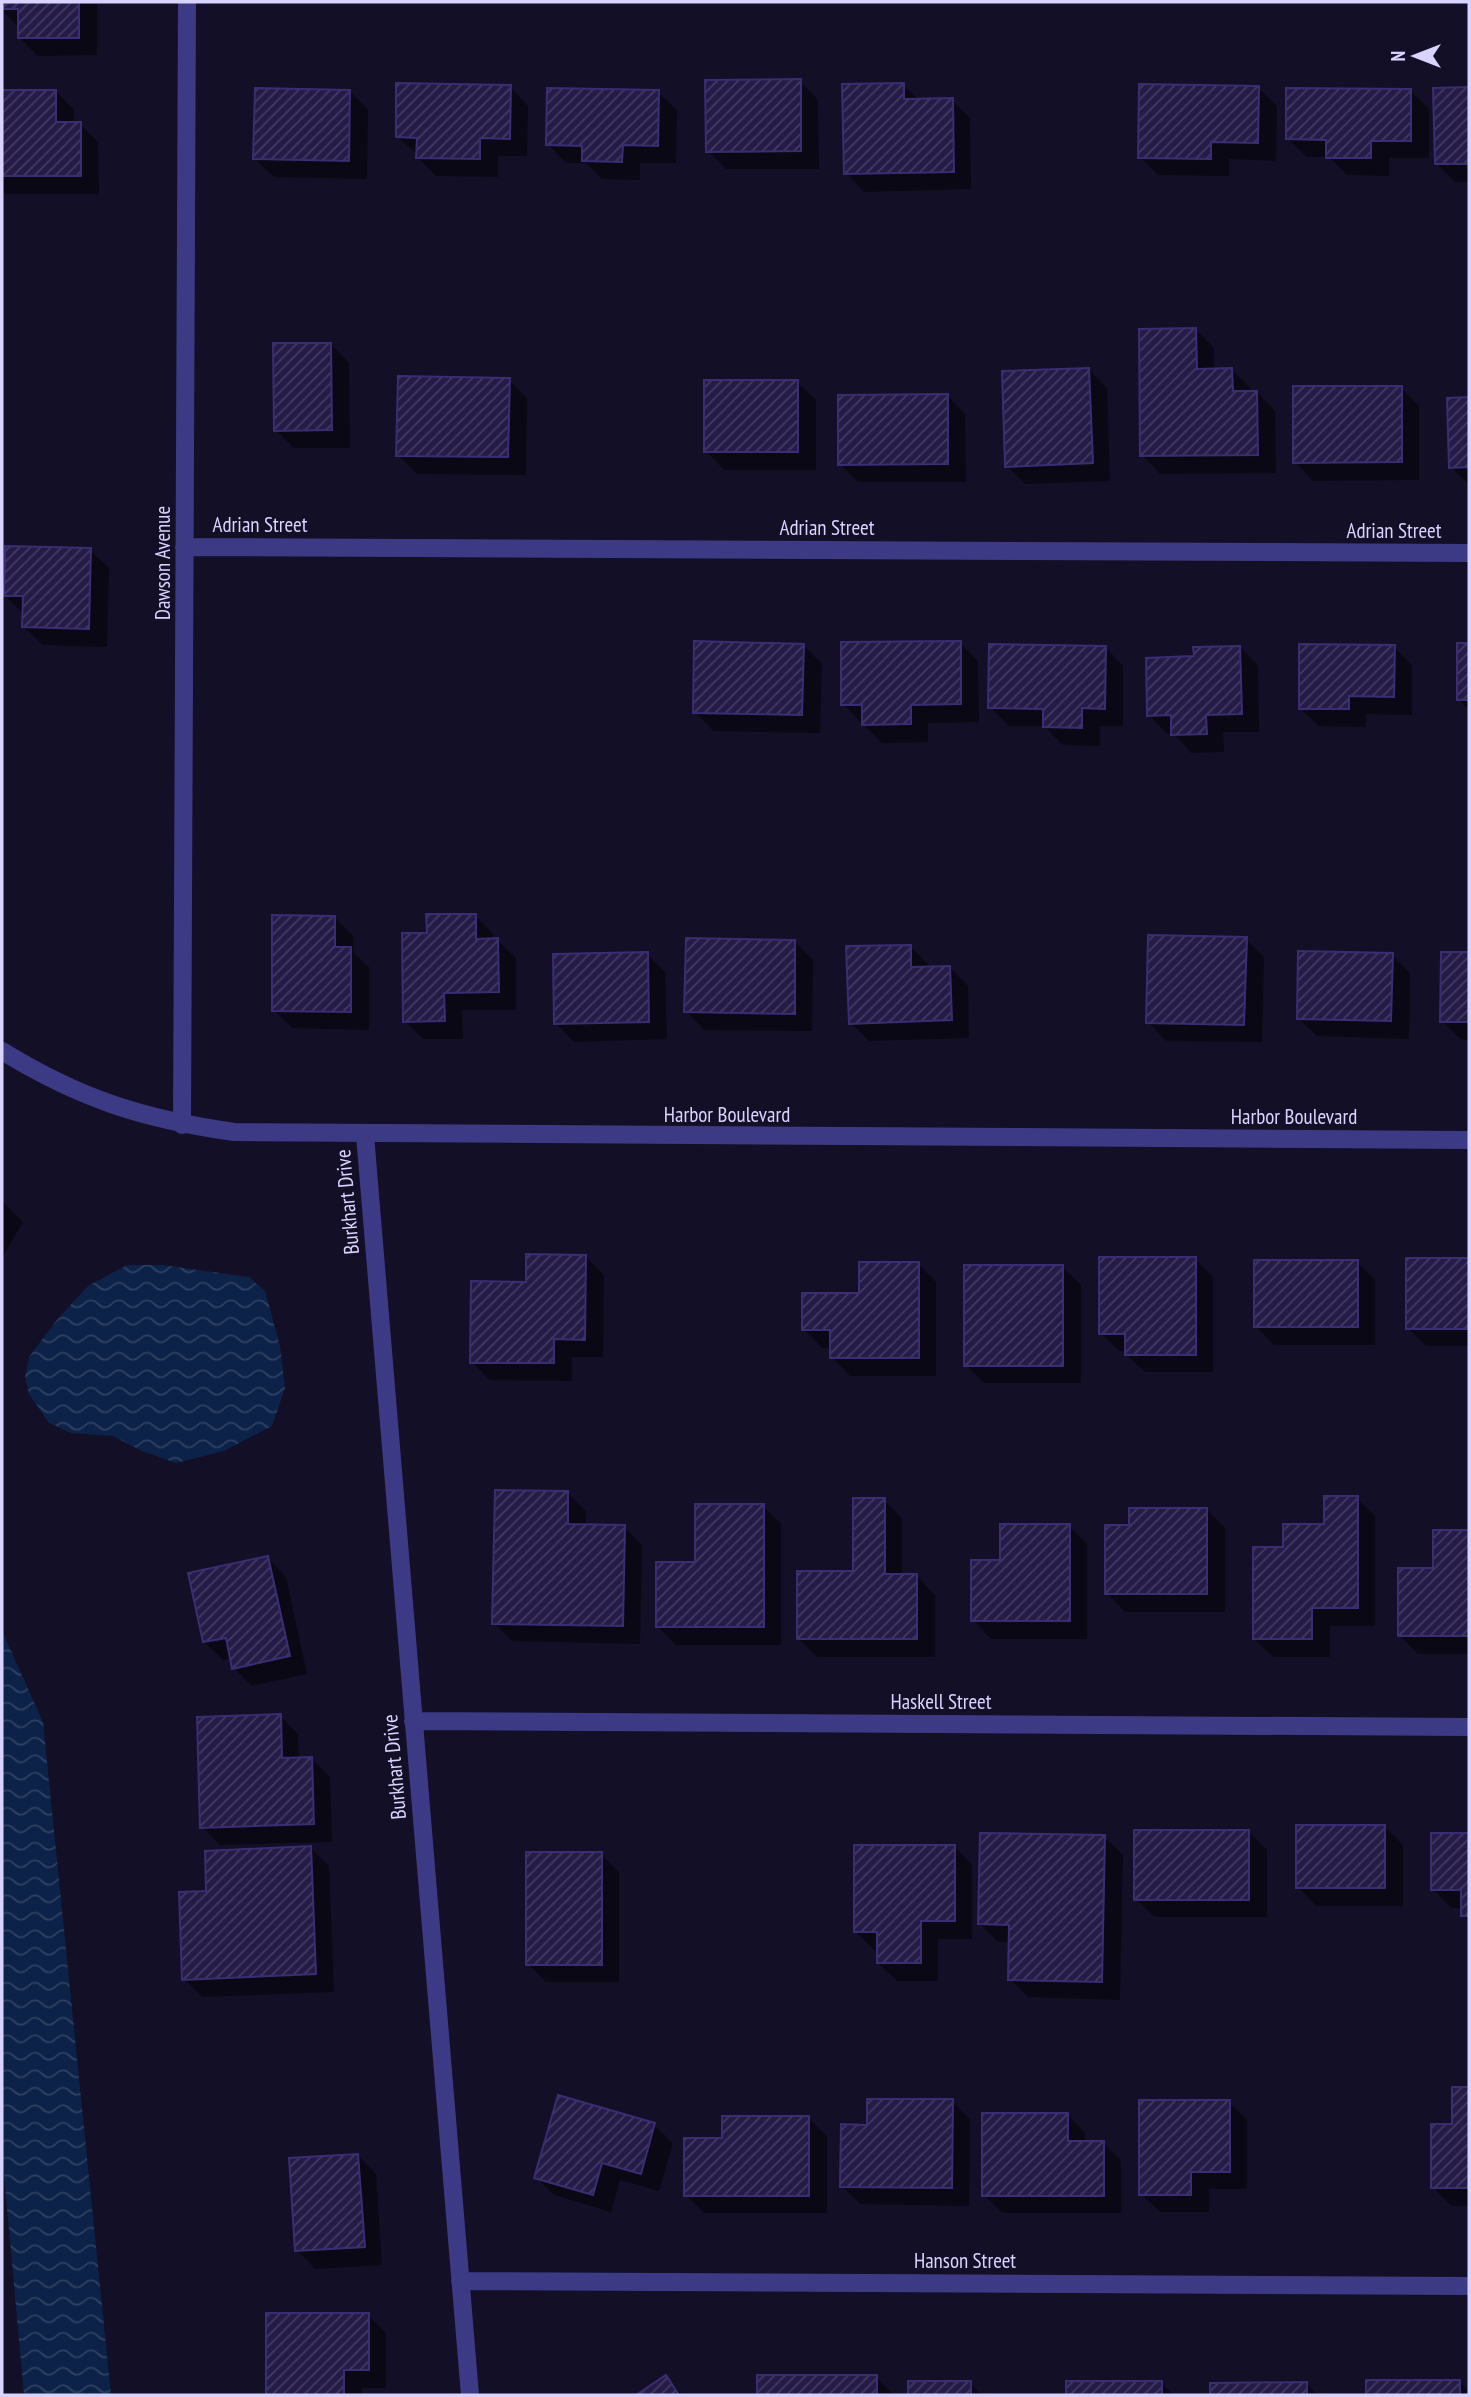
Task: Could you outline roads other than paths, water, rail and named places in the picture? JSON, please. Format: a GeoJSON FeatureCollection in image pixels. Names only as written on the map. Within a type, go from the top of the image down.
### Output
{"type":"FeatureCollection","features":[{"type":"Feature","properties":{"kind":"street","name":"Dawson Avenue"},"geometry":{"type":"LineString","coordinates":[[182,1125],[187,2]]}},
{"type":"Feature","properties":{"kind":"street","name":"Adrian Street"},"geometry":{"type":"LineString","coordinates":[[184,547],[1469,553]]}},
{"type":"Feature","properties":{"kind":"street","name":"Harbor Boulevard"},"geometry":{"type":"LineString","coordinates":[[2,1051],[35,1072],[82,1094],[132,1112],[182,1125],[234,1132],[365,1135],[1469,1140]]}},
{"type":"Feature","properties":{"kind":"street","name":"Burkhart Drive"},"geometry":{"type":"LineString","coordinates":[[365,1135],[470,2395]]}},
{"type":"Feature","properties":{"kind":"street","name":"Haskell Street"},"geometry":{"type":"LineString","coordinates":[[413,1721],[1469,1727]]}},
{"type":"Feature","properties":{"kind":"street","name":"Hanson Street"},"geometry":{"type":"LineString","coordinates":[[460,2281],[1469,2286]]}},
{"type":"Feature","properties":{"kind":"water"},"geometry":{"type":"Polygon","coordinates":[[[127,1265],[162,1265],[249,1277],[265,1291],[280,1346],[285,1388],[272,1426],[224,1451],[176,1463],[142,1451],[113,1436],[71,1433],[49,1423],[29,1394],[25,1377],[29,1357],[56,1321],[88,1286],[127,1265]]]}},
{"type":"Feature","properties":{"kind":"water"},"geometry":{"type":"Polygon","coordinates":[[[2,1631],[43,1722],[111,2395],[24,2395],[2,2153],[2,1631]]]}}]}
